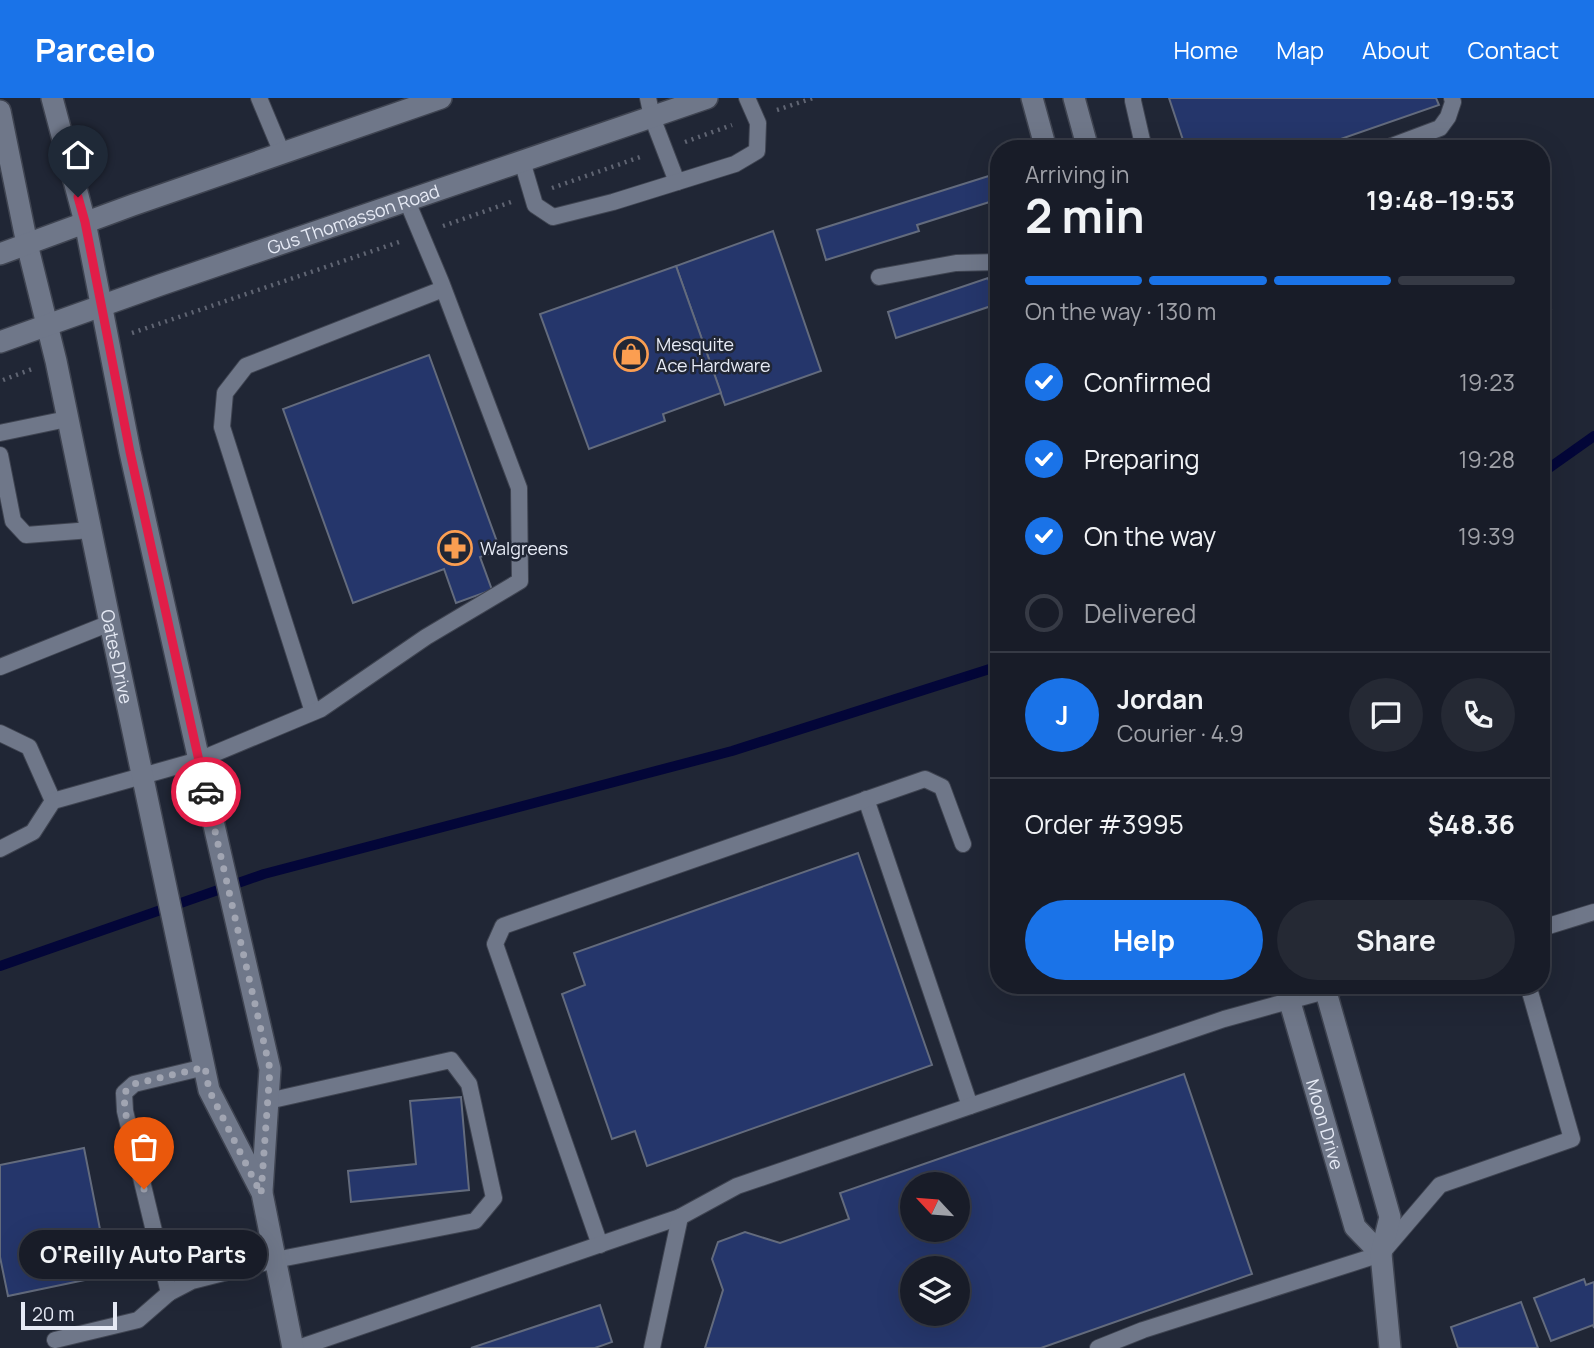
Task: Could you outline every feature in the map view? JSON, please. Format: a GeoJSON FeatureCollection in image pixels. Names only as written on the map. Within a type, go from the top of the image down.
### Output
{"type":"FeatureCollection","features":[{"type":"Feature","properties":{"kind":"main road","name":"Oates Drive"},"geometry":{"type":"LineString","coordinates":[[52,98],[85,222],[130,452],[270,1069],[261,1194]]}},
{"type":"Feature","properties":{"kind":"main road"},"geometry":{"type":"LineString","coordinates":[[0,254],[442,98]]}},
{"type":"Feature","properties":{"kind":"main road","name":"Gus Thomasson Road"},"geometry":{"type":"LineString","coordinates":[[0,342],[522,161],[650,107],[707,98]]}},
{"type":"Feature","properties":{"kind":"main road"},"geometry":{"type":"LineString","coordinates":[[1032,98],[1044,140]]}},
{"type":"Feature","properties":{"kind":"main road"},"geometry":{"type":"LineString","coordinates":[[1074,98],[1086,140]]}},
{"type":"Feature","properties":{"kind":"main road","name":"Oates Drive"},"geometry":{"type":"LineString","coordinates":[[0,111],[27,244],[48,325],[209,1090],[261,1194],[295,1348]]}},
{"type":"Feature","properties":{"kind":"main road","name":"Moon Drive"},"geometry":{"type":"LineString","coordinates":[[1288,994],[1355,1227],[1381,1254]]}},
{"type":"Feature","properties":{"kind":"main road","name":"Moon Drive"},"geometry":{"type":"LineString","coordinates":[[1326,994],[1390,1217],[1381,1254],[1390,1348]]}},
{"type":"Feature","properties":{"kind":"lane"},"geometry":{"type":"LineString","coordinates":[[259,98],[282,153]]}},
{"type":"Feature","properties":{"kind":"lane"},"geometry":{"type":"LineString","coordinates":[[522,161],[535,205],[553,218],[613,202],[735,164],[757,151],[758,123],[747,98]]}},
{"type":"Feature","properties":{"kind":"lane"},"geometry":{"type":"LineString","coordinates":[[1133,98],[1142,140]]}},
{"type":"Feature","properties":{"kind":"lane"},"geometry":{"type":"LineString","coordinates":[[1408,140],[1440,128],[1448,117],[1452,98]]}},
{"type":"Feature","properties":{"kind":"lane"},"geometry":{"type":"LineString","coordinates":[[650,107],[677,182]]}},
{"type":"Feature","properties":{"kind":"lane"},"geometry":{"type":"LineString","coordinates":[[0,849],[33,832],[53,801],[198,760],[321,709],[426,637],[520,581],[519,488],[407,201]]}},
{"type":"Feature","properties":{"kind":"lane"},"geometry":{"type":"LineString","coordinates":[[879,277],[956,263],[990,262]]}},
{"type":"Feature","properties":{"kind":"lane"},"geometry":{"type":"LineString","coordinates":[[313,712],[222,427],[225,393],[246,366],[443,289]]}},
{"type":"Feature","properties":{"kind":"lane"},"geometry":{"type":"LineString","coordinates":[[0,433],[67,419]]}},
{"type":"Feature","properties":{"kind":"lane"},"geometry":{"type":"LineString","coordinates":[[0,455],[13,521],[26,534],[91,530]]}},
{"type":"Feature","properties":{"kind":"lane"},"geometry":{"type":"LineString","coordinates":[[0,667],[110,623]]}},
{"type":"Feature","properties":{"kind":"lane"},"geometry":{"type":"LineString","coordinates":[[0,733],[29,747],[53,801]]}},
{"type":"Feature","properties":{"kind":"lane"},"geometry":{"type":"LineString","coordinates":[[600,1245],[495,944],[503,926],[925,779],[942,787],[963,844]]}},
{"type":"Feature","properties":{"kind":"lane"},"geometry":{"type":"LineString","coordinates":[[866,799],[970,1106]]}},
{"type":"Feature","properties":{"kind":"lane"},"geometry":{"type":"LineString","coordinates":[[1550,926],[1594,912]]}},
{"type":"Feature","properties":{"kind":"lane"},"geometry":{"type":"LineString","coordinates":[[295,1348],[680,1217],[737,1186],[1224,1019],[1286,994]]}},
{"type":"Feature","properties":{"kind":"lane"},"geometry":{"type":"LineString","coordinates":[[1098,1348],[1143,1330],[1381,1254],[1440,1185],[1572,1139],[1531,994]]}},
{"type":"Feature","properties":{"kind":"lane"},"geometry":{"type":"LineString","coordinates":[[55,1340],[138,1320],[169,1293],[192,1282],[275,1260],[475,1221],[494,1198],[468,1084],[451,1060],[268,1101]]}},
{"type":"Feature","properties":{"kind":"lane"},"geometry":{"type":"LineString","coordinates":[[169,1293],[125,1111],[124,1093],[134,1084],[205,1067]]}},
{"type":"Feature","properties":{"kind":"lane"},"geometry":{"type":"LineString","coordinates":[[652,1348],[680,1217]]}},
{"type":"Feature","properties":{"kind":"path"},"geometry":{"type":"LineString","coordinates":[[171,320],[813,98]]}},
{"type":"Feature","properties":{"kind":"building"},"geometry":{"type":"Polygon","coordinates":[[[1169,98],[1436,98],[1439,105],[1338,140],[1183,140],[1169,98]]]}},
{"type":"Feature","properties":{"kind":"building"},"geometry":{"type":"Polygon","coordinates":[[[990,176],[990,202],[917,225],[919,231],[826,260],[817,230],[990,176]]]}},
{"type":"Feature","properties":{"kind":"building"},"geometry":{"type":"Polygon","coordinates":[[[773,231],[821,371],[725,405],[676,266],[773,231]]]}},
{"type":"Feature","properties":{"kind":"building","name":"Mesquite Ace Hardware"},"geometry":{"type":"Polygon","coordinates":[[[676,266],[721,393],[663,414],[665,421],[589,449],[540,314],[676,266]]]}},
{"type":"Feature","properties":{"kind":"building"},"geometry":{"type":"Polygon","coordinates":[[[988,278],[990,284],[990,306],[896,338],[888,312],[988,278]]]}},
{"type":"Feature","properties":{"kind":"building","name":"Walgreens"},"geometry":{"type":"Polygon","coordinates":[[[429,355],[500,550],[480,557],[492,590],[456,603],[444,569],[353,603],[283,409],[429,355]]]}},
{"type":"Feature","properties":{"kind":"building"},"geometry":{"type":"Polygon","coordinates":[[[858,853],[932,1065],[647,1166],[635,1131],[612,1139],[562,994],[585,985],[574,953],[858,853]]]}},
{"type":"Feature","properties":{"kind":"building"},"geometry":{"type":"Polygon","coordinates":[[[1184,1074],[1252,1274],[1041,1348],[705,1348],[723,1290],[712,1259],[718,1242],[745,1232],[780,1243],[849,1219],[840,1193],[900,1172],[900,1242],[970,1242],[970,1172],[901,1172],[1184,1074]]]}},
{"type":"Feature","properties":{"kind":"building"},"geometry":{"type":"Polygon","coordinates":[[[461,1097],[469,1190],[351,1202],[348,1171],[416,1164],[410,1101],[461,1097]]]}},
{"type":"Feature","properties":{"kind":"building"},"geometry":{"type":"Polygon","coordinates":[[[84,1148],[109,1275],[8,1296],[0,1257],[0,1165],[84,1148]]]}},
{"type":"Feature","properties":{"kind":"building"},"geometry":{"type":"Polygon","coordinates":[[[1584,1279],[1586,1285],[1594,1282],[1594,1328],[1593,1325],[1551,1341],[1534,1298],[1584,1279]]]}},
{"type":"Feature","properties":{"kind":"building"},"geometry":{"type":"Polygon","coordinates":[[[1521,1302],[1538,1348],[1458,1348],[1451,1327],[1521,1302]]]}},
{"type":"Feature","properties":{"kind":"building"},"geometry":{"type":"Polygon","coordinates":[[[600,1305],[612,1342],[595,1348],[471,1348],[600,1305]]]}},
{"type":"Feature","properties":{"kind":"waterway"},"geometry":{"type":"LineString","coordinates":[[1550,467],[1594,436]]}},
{"type":"Feature","properties":{"kind":"waterway"},"geometry":{"type":"LineString","coordinates":[[0,966],[264,874],[732,751],[990,669]]}},
{"type":"Feature","properties":{"kind":"way so far"},"geometry":{"type":"LineString","coordinates":[[144,1189],[125,1111],[124,1093],[134,1084],[205,1067],[209,1090],[261,1194],[270,1069],[206,792]]}},
{"type":"Feature","properties":{"kind":"place","name":"Mesquite Ace Hardware"},"geometry":{"type":"Point","coordinates":[631,354]}},
{"type":"Feature","properties":{"kind":"place","name":"Walgreens"},"geometry":{"type":"Point","coordinates":[455,548]}},
{"type":"Feature","properties":{"kind":"place","name":"O'Reilly Auto Parts"},"geometry":{"type":"Point","coordinates":[144,1189]}},
{"type":"Feature","properties":{"kind":"route"},"geometry":{"type":"LineString","coordinates":[[78,197],[130,452],[206,792]]}}]}
